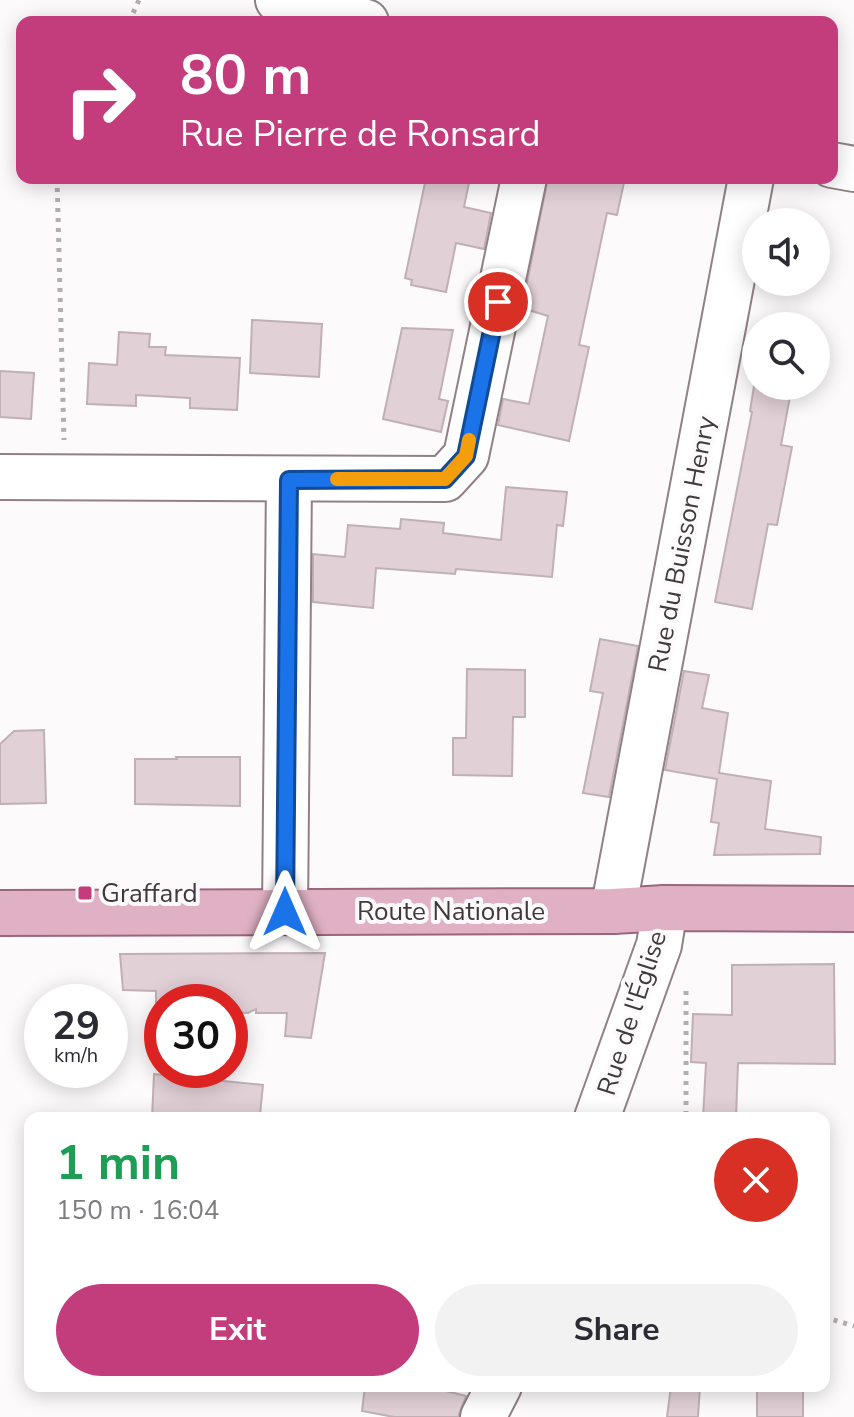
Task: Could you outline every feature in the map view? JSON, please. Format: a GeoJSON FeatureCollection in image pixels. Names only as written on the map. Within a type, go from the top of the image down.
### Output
{"type":"FeatureCollection","features":[{"type":"Feature","properties":{"kind":"main road","name":"Route Nationale"},"geometry":{"type":"LineString","coordinates":[[0,913],[613,911],[662,926],[854,909]]}},
{"type":"Feature","properties":{"kind":"street"},"geometry":{"type":"LineString","coordinates":[[278,0],[342,16]]}},
{"type":"Feature","properties":{"kind":"street"},"geometry":{"type":"LineString","coordinates":[[0,477],[445,479],[466,456],[523,184]]}},
{"type":"Feature","properties":{"kind":"street","name":"Rue du Buisson Henry"},"geometry":{"type":"LineString","coordinates":[[613,911],[750,184]]}},
{"type":"Feature","properties":{"kind":"street"},"geometry":{"type":"LineString","coordinates":[[285,912],[289,480]]}},
{"type":"Feature","properties":{"kind":"street","name":"Rue de l'Église"},"geometry":{"type":"LineString","coordinates":[[599,1112],[662,926]]}},
{"type":"Feature","properties":{"kind":"street"},"geometry":{"type":"LineString","coordinates":[[483,1417],[496,1392]]}},
{"type":"Feature","properties":{"kind":"path"},"geometry":{"type":"LineString","coordinates":[[57,184],[64,477]]}},
{"type":"Feature","properties":{"kind":"path"},"geometry":{"type":"LineString","coordinates":[[662,926],[687,968],[686,1112]]}},
{"type":"Feature","properties":{"kind":"path"},"geometry":{"type":"LineString","coordinates":[[830,1319],[854,1326]]}},
{"type":"Feature","properties":{"kind":"building"},"geometry":{"type":"Polygon","coordinates":[[[425,184],[469,184],[464,207],[491,213],[484,249],[456,243],[446,292],[411,285],[412,280],[405,278],[425,184]]]}},
{"type":"Feature","properties":{"kind":"building"},"geometry":{"type":"Polygon","coordinates":[[[547,184],[624,184],[617,215],[607,213],[579,345],[589,347],[569,441],[498,425],[503,399],[529,404],[548,316],[522,308],[547,184]]]}},
{"type":"Feature","properties":{"kind":"building"},"geometry":{"type":"Polygon","coordinates":[[[252,320],[322,324],[319,377],[250,373],[252,320]]]}},
{"type":"Feature","properties":{"kind":"building"},"geometry":{"type":"Polygon","coordinates":[[[402,328],[453,330],[439,399],[448,401],[441,432],[383,419],[402,328]]]}},
{"type":"Feature","properties":{"kind":"building"},"geometry":{"type":"Polygon","coordinates":[[[119,332],[150,334],[149,347],[166,347],[165,355],[240,358],[237,410],[190,408],[190,398],[136,395],[136,406],[87,404],[89,363],[117,365],[119,332]]]}},
{"type":"Feature","properties":{"kind":"building"},"geometry":{"type":"Polygon","coordinates":[[[0,371],[34,373],[31,419],[0,417],[0,371]]]}},
{"type":"Feature","properties":{"kind":"building"},"geometry":{"type":"Polygon","coordinates":[[[752,400],[789,400],[781,445],[792,447],[777,525],[768,524],[752,609],[715,602],[752,400]]]}},
{"type":"Feature","properties":{"kind":"building"},"geometry":{"type":"Polygon","coordinates":[[[506,487],[567,492],[563,526],[557,525],[552,577],[456,569],[455,574],[376,568],[373,608],[313,602],[313,554],[345,557],[348,525],[400,529],[401,519],[444,523],[443,533],[501,540],[506,487]]]}},
{"type":"Feature","properties":{"kind":"building"},"geometry":{"type":"Polygon","coordinates":[[[600,639],[638,646],[609,797],[583,793],[603,693],[590,691],[600,639]]]}},
{"type":"Feature","properties":{"kind":"building"},"geometry":{"type":"Polygon","coordinates":[[[467,669],[525,670],[525,717],[513,717],[512,776],[453,775],[453,738],[466,738],[467,669]]]}},
{"type":"Feature","properties":{"kind":"building"},"geometry":{"type":"Polygon","coordinates":[[[684,671],[709,675],[702,708],[728,713],[719,773],[771,781],[765,829],[821,837],[820,854],[714,855],[719,823],[711,822],[717,779],[665,770],[684,671]]]}},
{"type":"Feature","properties":{"kind":"building"},"geometry":{"type":"Polygon","coordinates":[[[44,730],[46,803],[0,804],[0,744],[14,731],[44,730]]]}},
{"type":"Feature","properties":{"kind":"building"},"geometry":{"type":"Polygon","coordinates":[[[240,757],[240,806],[135,804],[135,759],[240,757]]]}},
{"type":"Feature","properties":{"kind":"building"},"geometry":{"type":"Polygon","coordinates":[[[325,953],[311,1038],[285,1036],[287,1013],[256,1013],[256,1009],[248,1013],[248,984],[144,984],[144,991],[128,990],[128,984],[122,984],[120,954],[325,953]]]}},
{"type":"Feature","properties":{"kind":"building"},"geometry":{"type":"Polygon","coordinates":[[[834,964],[835,1064],[738,1063],[736,1112],[703,1112],[706,1063],[691,1062],[693,1014],[732,1015],[732,965],[834,964]]]}},
{"type":"Feature","properties":{"kind":"building"},"geometry":{"type":"Polygon","coordinates":[[[248,1083],[263,1085],[260,1112],[152,1112],[153,1088],[248,1088],[248,1083]]]}},
{"type":"Feature","properties":{"kind":"building"},"geometry":{"type":"Polygon","coordinates":[[[364,1392],[450,1392],[466,1396],[458,1417],[394,1417],[362,1411],[364,1392]]]}},
{"type":"Feature","properties":{"kind":"building"},"geometry":{"type":"Polygon","coordinates":[[[670,1392],[700,1392],[698,1417],[667,1417],[670,1392]]]}},
{"type":"Feature","properties":{"kind":"building"},"geometry":{"type":"Polygon","coordinates":[[[757,1392],[803,1392],[803,1417],[757,1417],[757,1392]]]}},
{"type":"Feature","properties":{"kind":"slow traffic"},"geometry":{"type":"LineString","coordinates":[[337,479],[445,479],[466,456],[469,440]]}},
{"type":"Feature","properties":{"kind":"place","name":"Graffard"},"geometry":{"type":"Point","coordinates":[85,893]}},
{"type":"Feature","properties":{"kind":"route"},"geometry":{"type":"LineString","coordinates":[[285,912],[289,480],[445,479],[466,456],[498,302]]}}]}
